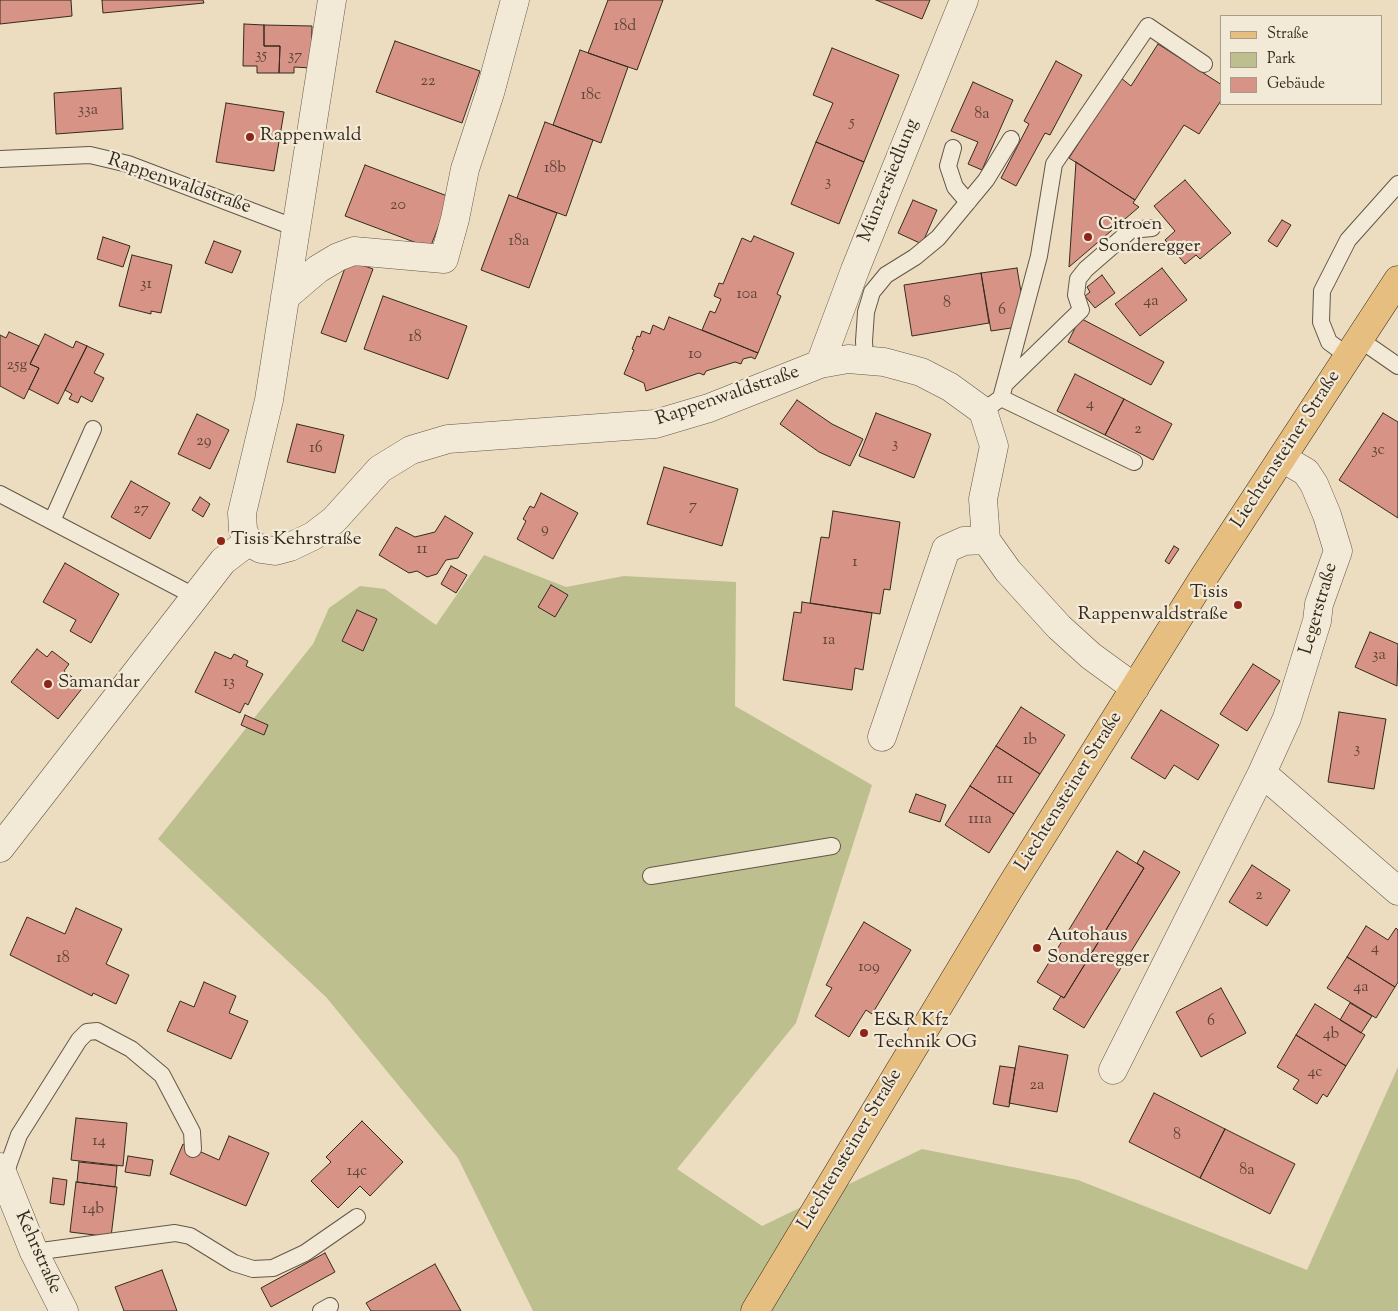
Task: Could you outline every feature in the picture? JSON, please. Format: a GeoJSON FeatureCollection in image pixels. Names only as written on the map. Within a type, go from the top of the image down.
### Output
{"type":"FeatureCollection","features":[{"type":"Feature","properties":{"kind":"main road","name":"Liechtensteiner Straße"},"geometry":{"type":"LineString","coordinates":[[755,1311],[910,1049],[1135,688],[1398,280]]}},
{"type":"Feature","properties":{"kind":"street"},"geometry":{"type":"LineString","coordinates":[[0,848],[223,562],[248,542],[242,530],[242,513],[269,400],[332,0]]}},
{"type":"Feature","properties":{"kind":"street"},"geometry":{"type":"LineString","coordinates":[[285,297],[318,269],[338,257],[354,251],[444,259],[455,219],[465,169],[490,93],[515,0]]}},
{"type":"Feature","properties":{"kind":"street","name":"Münzersiedlung"},"geometry":{"type":"LineString","coordinates":[[820,364],[855,270],[964,0]]}},
{"type":"Feature","properties":{"kind":"street","name":"Rappenwaldstraße"},"geometry":{"type":"LineString","coordinates":[[248,542],[261,549],[275,551],[290,547],[314,536],[334,520],[380,469],[411,450],[448,439],[655,424],[709,408],[780,382],[820,364],[848,359],[884,362],[920,372],[950,387],[997,398]]}},
{"type":"Feature","properties":{"kind":"street"},"geometry":{"type":"LineString","coordinates":[[997,398],[994,446],[983,499],[986,540],[1008,571],[1058,627],[1091,656],[1135,688]]}},
{"type":"Feature","properties":{"kind":"street","name":"Legerstraße"},"geometry":{"type":"LineString","coordinates":[[1113,1070],[1262,773],[1287,718],[1318,621],[1319,604],[1338,551],[1327,515],[1314,484],[1306,472],[1282,458]]}},
{"type":"Feature","properties":{"kind":"street"},"geometry":{"type":"LineString","coordinates":[[882,737],[946,549],[964,541],[986,540]]}},
{"type":"Feature","properties":{"kind":"street"},"geometry":{"type":"LineString","coordinates":[[1262,773],[1398,891]]}},
{"type":"Feature","properties":{"kind":"street","name":"Kehrstraße"},"geometry":{"type":"LineString","coordinates":[[2,1172],[34,1252],[64,1311]]}},
{"type":"Feature","properties":{"kind":"lane"},"geometry":{"type":"LineString","coordinates":[[997,398],[1039,256],[1054,164],[1148,26],[1204,64]]}},
{"type":"Feature","properties":{"kind":"lane"},"geometry":{"type":"LineString","coordinates":[[866,360],[864,341],[866,312],[872,292],[886,275],[915,257],[938,238],[986,180],[1011,139]]}},
{"type":"Feature","properties":{"kind":"lane"},"geometry":{"type":"LineString","coordinates":[[953,148],[948,166],[955,188],[968,202]]}},
{"type":"Feature","properties":{"kind":"lane","name":"Rappenwaldstraße"},"geometry":{"type":"LineString","coordinates":[[0,159],[90,155],[137,167],[296,228]]}},
{"type":"Feature","properties":{"kind":"lane"},"geometry":{"type":"LineString","coordinates":[[1398,184],[1348,240],[1322,291],[1321,322],[1328,342],[1354,348],[1398,366]]}},
{"type":"Feature","properties":{"kind":"lane"},"geometry":{"type":"LineString","coordinates":[[997,398],[1081,310],[1076,294],[1078,279],[1086,269],[1132,230],[1152,228]]}},
{"type":"Feature","properties":{"kind":"lane"},"geometry":{"type":"LineString","coordinates":[[997,398],[1134,462]]}},
{"type":"Feature","properties":{"kind":"lane"},"geometry":{"type":"LineString","coordinates":[[52,521],[93,430]]}},
{"type":"Feature","properties":{"kind":"lane"},"geometry":{"type":"LineString","coordinates":[[0,494],[196,597]]}},
{"type":"Feature","properties":{"kind":"lane"},"geometry":{"type":"LineString","coordinates":[[651,876],[832,846]]}},
{"type":"Feature","properties":{"kind":"lane"},"geometry":{"type":"LineString","coordinates":[[2,1172],[20,1135],[79,1040],[87,1032],[97,1031],[131,1049],[162,1074],[192,1132],[193,1149]]}},
{"type":"Feature","properties":{"kind":"lane"},"geometry":{"type":"LineString","coordinates":[[34,1252],[175,1233],[190,1236],[234,1263],[253,1269],[273,1268],[305,1253],[356,1217]]}},
{"type":"Feature","properties":{"kind":"green space"},"geometry":{"type":"Polygon","coordinates":[[[484,555],[566,587],[624,576],[736,582],[735,706],[872,785],[796,1023],[677,1169],[762,1226],[922,1149],[1078,1180],[1307,1270],[1398,1067],[1398,1311],[533,1311],[458,1158],[326,997],[158,839],[313,644],[329,608],[360,586],[385,589],[436,625],[484,555]]]}},
{"type":"Feature","properties":{"kind":"building"},"geometry":{"type":"Polygon","coordinates":[[[0,0],[71,0],[72,16],[0,24],[0,0]]]}},
{"type":"Feature","properties":{"kind":"building"},"geometry":{"type":"Polygon","coordinates":[[[102,0],[203,0],[204,3],[103,13],[102,0]]]}},
{"type":"Feature","properties":{"kind":"building"},"geometry":{"type":"Polygon","coordinates":[[[608,0],[663,0],[637,70],[588,53],[608,0]]]}},
{"type":"Feature","properties":{"kind":"building"},"geometry":{"type":"Polygon","coordinates":[[[876,0],[930,0],[922,19],[876,0]]]}},
{"type":"Feature","properties":{"kind":"building"},"geometry":{"type":"Polygon","coordinates":[[[244,24],[264,25],[264,46],[280,46],[279,73],[257,73],[257,66],[243,66],[244,24]]]}},
{"type":"Feature","properties":{"kind":"building"},"geometry":{"type":"Polygon","coordinates":[[[264,25],[312,26],[311,68],[294,67],[294,73],[279,73],[280,46],[264,46],[264,25]]]}},
{"type":"Feature","properties":{"kind":"building"},"geometry":{"type":"Polygon","coordinates":[[[395,41],[480,71],[462,123],[376,92],[395,41]]]}},
{"type":"Feature","properties":{"kind":"building"},"geometry":{"type":"Polygon","coordinates":[[[1158,44],[1220,84],[1220,102],[1199,134],[1184,125],[1135,200],[1069,158],[1121,78],[1131,86],[1158,44]]]}},
{"type":"Feature","properties":{"kind":"building"},"geometry":{"type":"Polygon","coordinates":[[[832,48],[899,75],[864,162],[816,142],[833,103],[813,95],[832,48]]]}},
{"type":"Feature","properties":{"kind":"building"},"geometry":{"type":"Polygon","coordinates":[[[580,50],[628,67],[601,143],[553,125],[580,50]]]}},
{"type":"Feature","properties":{"kind":"building"},"geometry":{"type":"Polygon","coordinates":[[[1056,61],[1082,75],[1050,135],[1045,133],[1016,186],[1001,178],[1029,124],[1024,121],[1056,61]]]}},
{"type":"Feature","properties":{"kind":"building"},"geometry":{"type":"Polygon","coordinates":[[[973,82],[1013,100],[982,170],[968,164],[978,142],[951,131],[973,82]]]}},
{"type":"Feature","properties":{"kind":"building"},"geometry":{"type":"Polygon","coordinates":[[[121,88],[123,129],[56,134],[54,93],[121,88]]]}},
{"type":"Feature","properties":{"kind":"building","name":"Rappenwald"},"geometry":{"type":"Polygon","coordinates":[[[226,103],[284,112],[274,171],[216,162],[226,103]]]}},
{"type":"Feature","properties":{"kind":"building"},"geometry":{"type":"Polygon","coordinates":[[[545,122],[593,140],[566,216],[517,198],[545,122]]]}},
{"type":"Feature","properties":{"kind":"building"},"geometry":{"type":"Polygon","coordinates":[[[816,142],[864,162],[839,224],[791,204],[816,142]]]}},
{"type":"Feature","properties":{"kind":"building","name":"Citroen Sonderegger"},"geometry":{"type":"Polygon","coordinates":[[[1076,162],[1135,200],[1133,203],[1139,207],[1069,267],[1076,162]]]}},
{"type":"Feature","properties":{"kind":"building"},"geometry":{"type":"Polygon","coordinates":[[[365,165],[450,197],[430,248],[345,216],[365,165]]]}},
{"type":"Feature","properties":{"kind":"building"},"geometry":{"type":"Polygon","coordinates":[[[1185,180],[1231,233],[1200,259],[1196,255],[1185,264],[1165,240],[1175,231],[1154,206],[1185,180]]]}},
{"type":"Feature","properties":{"kind":"building"},"geometry":{"type":"Polygon","coordinates":[[[509,195],[557,213],[529,288],[481,270],[509,195]]]}},
{"type":"Feature","properties":{"kind":"building"},"geometry":{"type":"Polygon","coordinates":[[[913,200],[937,210],[922,244],[898,233],[913,200]]]}},
{"type":"Feature","properties":{"kind":"building"},"geometry":{"type":"Polygon","coordinates":[[[1282,220],[1291,225],[1277,247],[1268,241],[1282,220]]]}},
{"type":"Feature","properties":{"kind":"building"},"geometry":{"type":"Polygon","coordinates":[[[754,236],[794,253],[777,294],[781,296],[758,353],[702,330],[710,311],[715,313],[721,299],[714,296],[719,283],[723,284],[742,238],[751,242],[754,236]]]}},
{"type":"Feature","properties":{"kind":"building"},"geometry":{"type":"Polygon","coordinates":[[[103,237],[130,246],[123,267],[97,259],[103,237]]]}},
{"type":"Feature","properties":{"kind":"building"},"geometry":{"type":"Polygon","coordinates":[[[214,241],[241,251],[232,273],[205,263],[214,241]]]}},
{"type":"Feature","properties":{"kind":"building"},"geometry":{"type":"Polygon","coordinates":[[[132,255],[172,265],[161,313],[151,311],[151,314],[119,306],[132,255]]]}},
{"type":"Feature","properties":{"kind":"building"},"geometry":{"type":"Polygon","coordinates":[[[348,260],[373,269],[346,342],[321,333],[348,260]]]}},
{"type":"Feature","properties":{"kind":"building"},"geometry":{"type":"Polygon","coordinates":[[[1017,268],[1022,298],[1011,328],[991,331],[981,273],[1017,268]]]}},
{"type":"Feature","properties":{"kind":"building"},"geometry":{"type":"Polygon","coordinates":[[[1162,268],[1187,300],[1140,336],[1115,304],[1162,268]]]}},
{"type":"Feature","properties":{"kind":"building"},"geometry":{"type":"Polygon","coordinates":[[[981,273],[989,323],[912,336],[904,285],[981,273]]]}},
{"type":"Feature","properties":{"kind":"building"},"geometry":{"type":"Polygon","coordinates":[[[1102,275],[1115,293],[1095,308],[1085,296],[1090,292],[1087,287],[1102,275]]]}},
{"type":"Feature","properties":{"kind":"building"},"geometry":{"type":"Polygon","coordinates":[[[383,296],[467,326],[448,379],[364,349],[383,296]]]}},
{"type":"Feature","properties":{"kind":"building"},"geometry":{"type":"Polygon","coordinates":[[[669,317],[758,353],[755,359],[751,357],[743,359],[741,364],[735,362],[706,371],[704,375],[699,373],[646,391],[644,383],[624,374],[634,350],[632,349],[637,336],[640,337],[642,331],[650,334],[653,325],[664,330],[669,317]]]}},
{"type":"Feature","properties":{"kind":"building"},"geometry":{"type":"Polygon","coordinates":[[[1080,318],[1164,362],[1151,385],[1068,342],[1080,318]]]}},
{"type":"Feature","properties":{"kind":"building"},"geometry":{"type":"Polygon","coordinates":[[[9,332],[39,346],[30,364],[39,368],[24,399],[0,386],[0,335],[6,338],[9,332]]]}},
{"type":"Feature","properties":{"kind":"building"},"geometry":{"type":"Polygon","coordinates":[[[45,334],[73,348],[76,341],[87,346],[58,404],[29,389],[39,368],[30,364],[45,334]]]}},
{"type":"Feature","properties":{"kind":"building"},"geometry":{"type":"Polygon","coordinates":[[[87,346],[104,354],[94,373],[104,378],[92,402],[81,396],[78,403],[69,399],[72,394],[65,390],[87,346]]]}},
{"type":"Feature","properties":{"kind":"building"},"geometry":{"type":"Polygon","coordinates":[[[1075,374],[1124,399],[1105,435],[1057,411],[1075,374]]]}},
{"type":"Feature","properties":{"kind":"building"},"geometry":{"type":"Polygon","coordinates":[[[1124,399],[1172,424],[1153,460],[1105,435],[1124,399]]]}},
{"type":"Feature","properties":{"kind":"building"},"geometry":{"type":"Polygon","coordinates":[[[797,400],[832,424],[863,439],[850,466],[819,452],[780,424],[797,400]]]}},
{"type":"Feature","properties":{"kind":"building"},"geometry":{"type":"Polygon","coordinates":[[[876,413],[931,434],[914,478],[859,456],[876,413]]]}},
{"type":"Feature","properties":{"kind":"building"},"geometry":{"type":"Polygon","coordinates":[[[1383,413],[1398,422],[1398,518],[1339,480],[1383,413]]]}},
{"type":"Feature","properties":{"kind":"building"},"geometry":{"type":"Polygon","coordinates":[[[197,414],[229,430],[210,469],[178,454],[197,414]]]}},
{"type":"Feature","properties":{"kind":"building"},"geometry":{"type":"Polygon","coordinates":[[[297,424],[344,435],[335,473],[287,462],[297,424]]]}},
{"type":"Feature","properties":{"kind":"building"},"geometry":{"type":"Polygon","coordinates":[[[664,467],[738,489],[722,546],[647,524],[664,467]]]}},
{"type":"Feature","properties":{"kind":"building"},"geometry":{"type":"Polygon","coordinates":[[[131,481],[170,503],[150,539],[111,517],[131,481]]]}},
{"type":"Feature","properties":{"kind":"building"},"geometry":{"type":"Polygon","coordinates":[[[541,493],[578,513],[553,559],[517,539],[526,521],[523,519],[530,506],[534,508],[541,493]]]}},
{"type":"Feature","properties":{"kind":"building"},"geometry":{"type":"Polygon","coordinates":[[[200,497],[210,504],[203,517],[192,510],[200,497]]]}},
{"type":"Feature","properties":{"kind":"building"},"geometry":{"type":"Polygon","coordinates":[[[833,511],[900,522],[890,590],[884,589],[880,614],[810,603],[821,537],[829,538],[833,511]]]}},
{"type":"Feature","properties":{"kind":"building"},"geometry":{"type":"Polygon","coordinates":[[[445,516],[473,533],[458,558],[446,560],[437,574],[427,577],[417,571],[409,573],[379,555],[396,527],[415,537],[435,532],[445,516]]]}},
{"type":"Feature","properties":{"kind":"building"},"geometry":{"type":"Polygon","coordinates":[[[1174,546],[1179,549],[1169,564],[1165,561],[1174,546]]]}},
{"type":"Feature","properties":{"kind":"building"},"geometry":{"type":"Polygon","coordinates":[[[65,563],[119,594],[91,643],[70,631],[76,620],[43,602],[65,563]]]}},
{"type":"Feature","properties":{"kind":"building"},"geometry":{"type":"Polygon","coordinates":[[[451,566],[467,575],[456,593],[441,584],[451,566]]]}},
{"type":"Feature","properties":{"kind":"building"},"geometry":{"type":"Polygon","coordinates":[[[551,585],[568,595],[555,617],[538,607],[551,585]]]}},
{"type":"Feature","properties":{"kind":"building"},"geometry":{"type":"Polygon","coordinates":[[[802,602],[872,613],[863,670],[855,668],[852,690],[783,680],[794,612],[801,613],[802,602]]]}},
{"type":"Feature","properties":{"kind":"building"},"geometry":{"type":"Polygon","coordinates":[[[357,610],[377,619],[363,651],[342,641],[357,610]]]}},
{"type":"Feature","properties":{"kind":"building"},"geometry":{"type":"Polygon","coordinates":[[[1370,632],[1398,644],[1397,686],[1355,667],[1370,632]]]}},
{"type":"Feature","properties":{"kind":"building","name":"Samandar"},"geometry":{"type":"Polygon","coordinates":[[[37,649],[47,657],[52,651],[69,664],[64,671],[84,686],[58,719],[11,682],[37,649]]]}},
{"type":"Feature","properties":{"kind":"building"},"geometry":{"type":"Polygon","coordinates":[[[215,652],[231,659],[234,654],[248,661],[246,666],[263,674],[248,705],[245,703],[240,713],[195,692],[215,652]]]}},
{"type":"Feature","properties":{"kind":"building"},"geometry":{"type":"Polygon","coordinates":[[[1253,664],[1280,681],[1247,731],[1220,714],[1253,664]]]}},
{"type":"Feature","properties":{"kind":"building"},"geometry":{"type":"Polygon","coordinates":[[[1021,707],[1065,735],[1040,774],[996,746],[1021,707]]]}},
{"type":"Feature","properties":{"kind":"building"},"geometry":{"type":"Polygon","coordinates":[[[1161,710],[1219,745],[1198,780],[1174,765],[1165,779],[1131,758],[1161,710]]]}},
{"type":"Feature","properties":{"kind":"building"},"geometry":{"type":"Polygon","coordinates":[[[1339,712],[1386,719],[1374,789],[1328,782],[1339,712]]]}},
{"type":"Feature","properties":{"kind":"building"},"geometry":{"type":"Polygon","coordinates":[[[245,715],[268,725],[264,735],[241,725],[245,715]]]}},
{"type":"Feature","properties":{"kind":"building"},"geometry":{"type":"Polygon","coordinates":[[[996,746],[1040,774],[1014,814],[970,786],[996,746]]]}},
{"type":"Feature","properties":{"kind":"building"},"geometry":{"type":"Polygon","coordinates":[[[970,786],[1014,814],[989,853],[945,825],[970,786]]]}},
{"type":"Feature","properties":{"kind":"building"},"geometry":{"type":"Polygon","coordinates":[[[916,794],[946,805],[940,822],[909,812],[916,794]]]}},
{"type":"Feature","properties":{"kind":"building"},"geometry":{"type":"Polygon","coordinates":[[[1117,851],[1144,868],[1064,998],[1037,982],[1117,851]]]}},
{"type":"Feature","properties":{"kind":"building"},"geometry":{"type":"Polygon","coordinates":[[[1144,851],[1180,872],[1084,1028],[1053,1009],[1061,996],[1064,998],[1144,868],[1137,863],[1144,851]]]}},
{"type":"Feature","properties":{"kind":"building"},"geometry":{"type":"Polygon","coordinates":[[[1252,865],[1290,890],[1267,926],[1229,902],[1252,865]]]}},
{"type":"Feature","properties":{"kind":"building"},"geometry":{"type":"Polygon","coordinates":[[[76,908],[122,929],[106,964],[129,975],[116,1004],[93,993],[92,996],[10,955],[27,917],[65,934],[76,908]]]}},
{"type":"Feature","properties":{"kind":"building"},"geometry":{"type":"Polygon","coordinates":[[[864,922],[911,950],[872,1014],[866,1010],[849,1037],[815,1016],[832,988],[826,985],[864,922]]]}},
{"type":"Feature","properties":{"kind":"building"},"geometry":{"type":"Polygon","coordinates":[[[1366,926],[1388,940],[1396,928],[1398,930],[1398,982],[1395,987],[1347,957],[1366,926]]]}},
{"type":"Feature","properties":{"kind":"building"},"geometry":{"type":"Polygon","coordinates":[[[1347,957],[1395,987],[1376,1018],[1327,988],[1347,957]]]}},
{"type":"Feature","properties":{"kind":"building"},"geometry":{"type":"Polygon","coordinates":[[[204,982],[236,996],[229,1013],[248,1021],[231,1059],[167,1031],[180,1001],[194,1007],[204,982]]]}},
{"type":"Feature","properties":{"kind":"building"},"geometry":{"type":"Polygon","coordinates":[[[1221,988],[1246,1033],[1201,1057],[1176,1012],[1221,988]]]}},
{"type":"Feature","properties":{"kind":"building"},"geometry":{"type":"Polygon","coordinates":[[[1350,1003],[1372,1016],[1361,1033],[1340,1020],[1350,1003]]]}},
{"type":"Feature","properties":{"kind":"building"},"geometry":{"type":"Polygon","coordinates":[[[1315,1004],[1365,1035],[1346,1066],[1296,1035],[1315,1004]]]}},
{"type":"Feature","properties":{"kind":"building"},"geometry":{"type":"Polygon","coordinates":[[[1296,1035],[1346,1066],[1327,1097],[1323,1094],[1317,1104],[1293,1089],[1299,1080],[1277,1067],[1296,1035]]]}},
{"type":"Feature","properties":{"kind":"building"},"geometry":{"type":"Polygon","coordinates":[[[1019,1046],[1068,1055],[1057,1112],[1009,1103],[1019,1046]]]}},
{"type":"Feature","properties":{"kind":"building"},"geometry":{"type":"Polygon","coordinates":[[[1000,1066],[1015,1068],[1009,1107],[993,1104],[1000,1066]]]}},
{"type":"Feature","properties":{"kind":"building"},"geometry":{"type":"Polygon","coordinates":[[[1154,1093],[1225,1129],[1200,1178],[1129,1142],[1154,1093]]]}},
{"type":"Feature","properties":{"kind":"building"},"geometry":{"type":"Polygon","coordinates":[[[76,1118],[127,1123],[123,1166],[71,1160],[76,1118]]]}},
{"type":"Feature","properties":{"kind":"building"},"geometry":{"type":"Polygon","coordinates":[[[362,1121],[403,1162],[370,1196],[360,1186],[338,1208],[311,1181],[331,1162],[326,1157],[362,1121]]]}},
{"type":"Feature","properties":{"kind":"building"},"geometry":{"type":"Polygon","coordinates":[[[1225,1129],[1295,1164],[1270,1214],[1200,1178],[1225,1129]]]}},
{"type":"Feature","properties":{"kind":"building"},"geometry":{"type":"Polygon","coordinates":[[[229,1136],[269,1153],[246,1206],[170,1174],[183,1144],[219,1160],[229,1136]]]}},
{"type":"Feature","properties":{"kind":"building"},"geometry":{"type":"Polygon","coordinates":[[[128,1156],[153,1160],[150,1176],[125,1172],[128,1156]]]}},
{"type":"Feature","properties":{"kind":"building"},"geometry":{"type":"Polygon","coordinates":[[[79,1162],[117,1166],[115,1187],[77,1182],[79,1162]]]}},
{"type":"Feature","properties":{"kind":"building"},"geometry":{"type":"Polygon","coordinates":[[[53,1178],[67,1180],[64,1205],[50,1203],[53,1178]]]}},
{"type":"Feature","properties":{"kind":"building"},"geometry":{"type":"Polygon","coordinates":[[[76,1182],[117,1187],[111,1237],[70,1232],[76,1182]]]}},
{"type":"Feature","properties":{"kind":"building"},"geometry":{"type":"Polygon","coordinates":[[[325,1253],[335,1272],[271,1307],[261,1288],[325,1253]]]}},
{"type":"Feature","properties":{"kind":"building"},"geometry":{"type":"Polygon","coordinates":[[[435,1264],[461,1311],[371,1311],[366,1303],[435,1264]]]}},
{"type":"Feature","properties":{"kind":"building"},"geometry":{"type":"Polygon","coordinates":[[[162,1270],[177,1311],[124,1311],[115,1287],[162,1270]]]}},
{"type":"Feature","properties":{"kind":"place","name":"Rappenwald"},"geometry":{"type":"Point","coordinates":[250,137]}},
{"type":"Feature","properties":{"kind":"place","name":"Citroen Sonderegger"},"geometry":{"type":"Point","coordinates":[1088,237]}},
{"type":"Feature","properties":{"kind":"place","name":"Tisis Kehrstraße"},"geometry":{"type":"Point","coordinates":[221,541]}},
{"type":"Feature","properties":{"kind":"place","name":"Tisis Rappenwaldstraße"},"geometry":{"type":"Point","coordinates":[1238,605]}},
{"type":"Feature","properties":{"kind":"place","name":"Samandar"},"geometry":{"type":"Point","coordinates":[48,684]}},
{"type":"Feature","properties":{"kind":"place","name":"Autohaus Sonderegger"},"geometry":{"type":"Point","coordinates":[1037,948]}},
{"type":"Feature","properties":{"kind":"place","name":"E&R Kfz Technik OG"},"geometry":{"type":"Point","coordinates":[864,1033]}}]}
